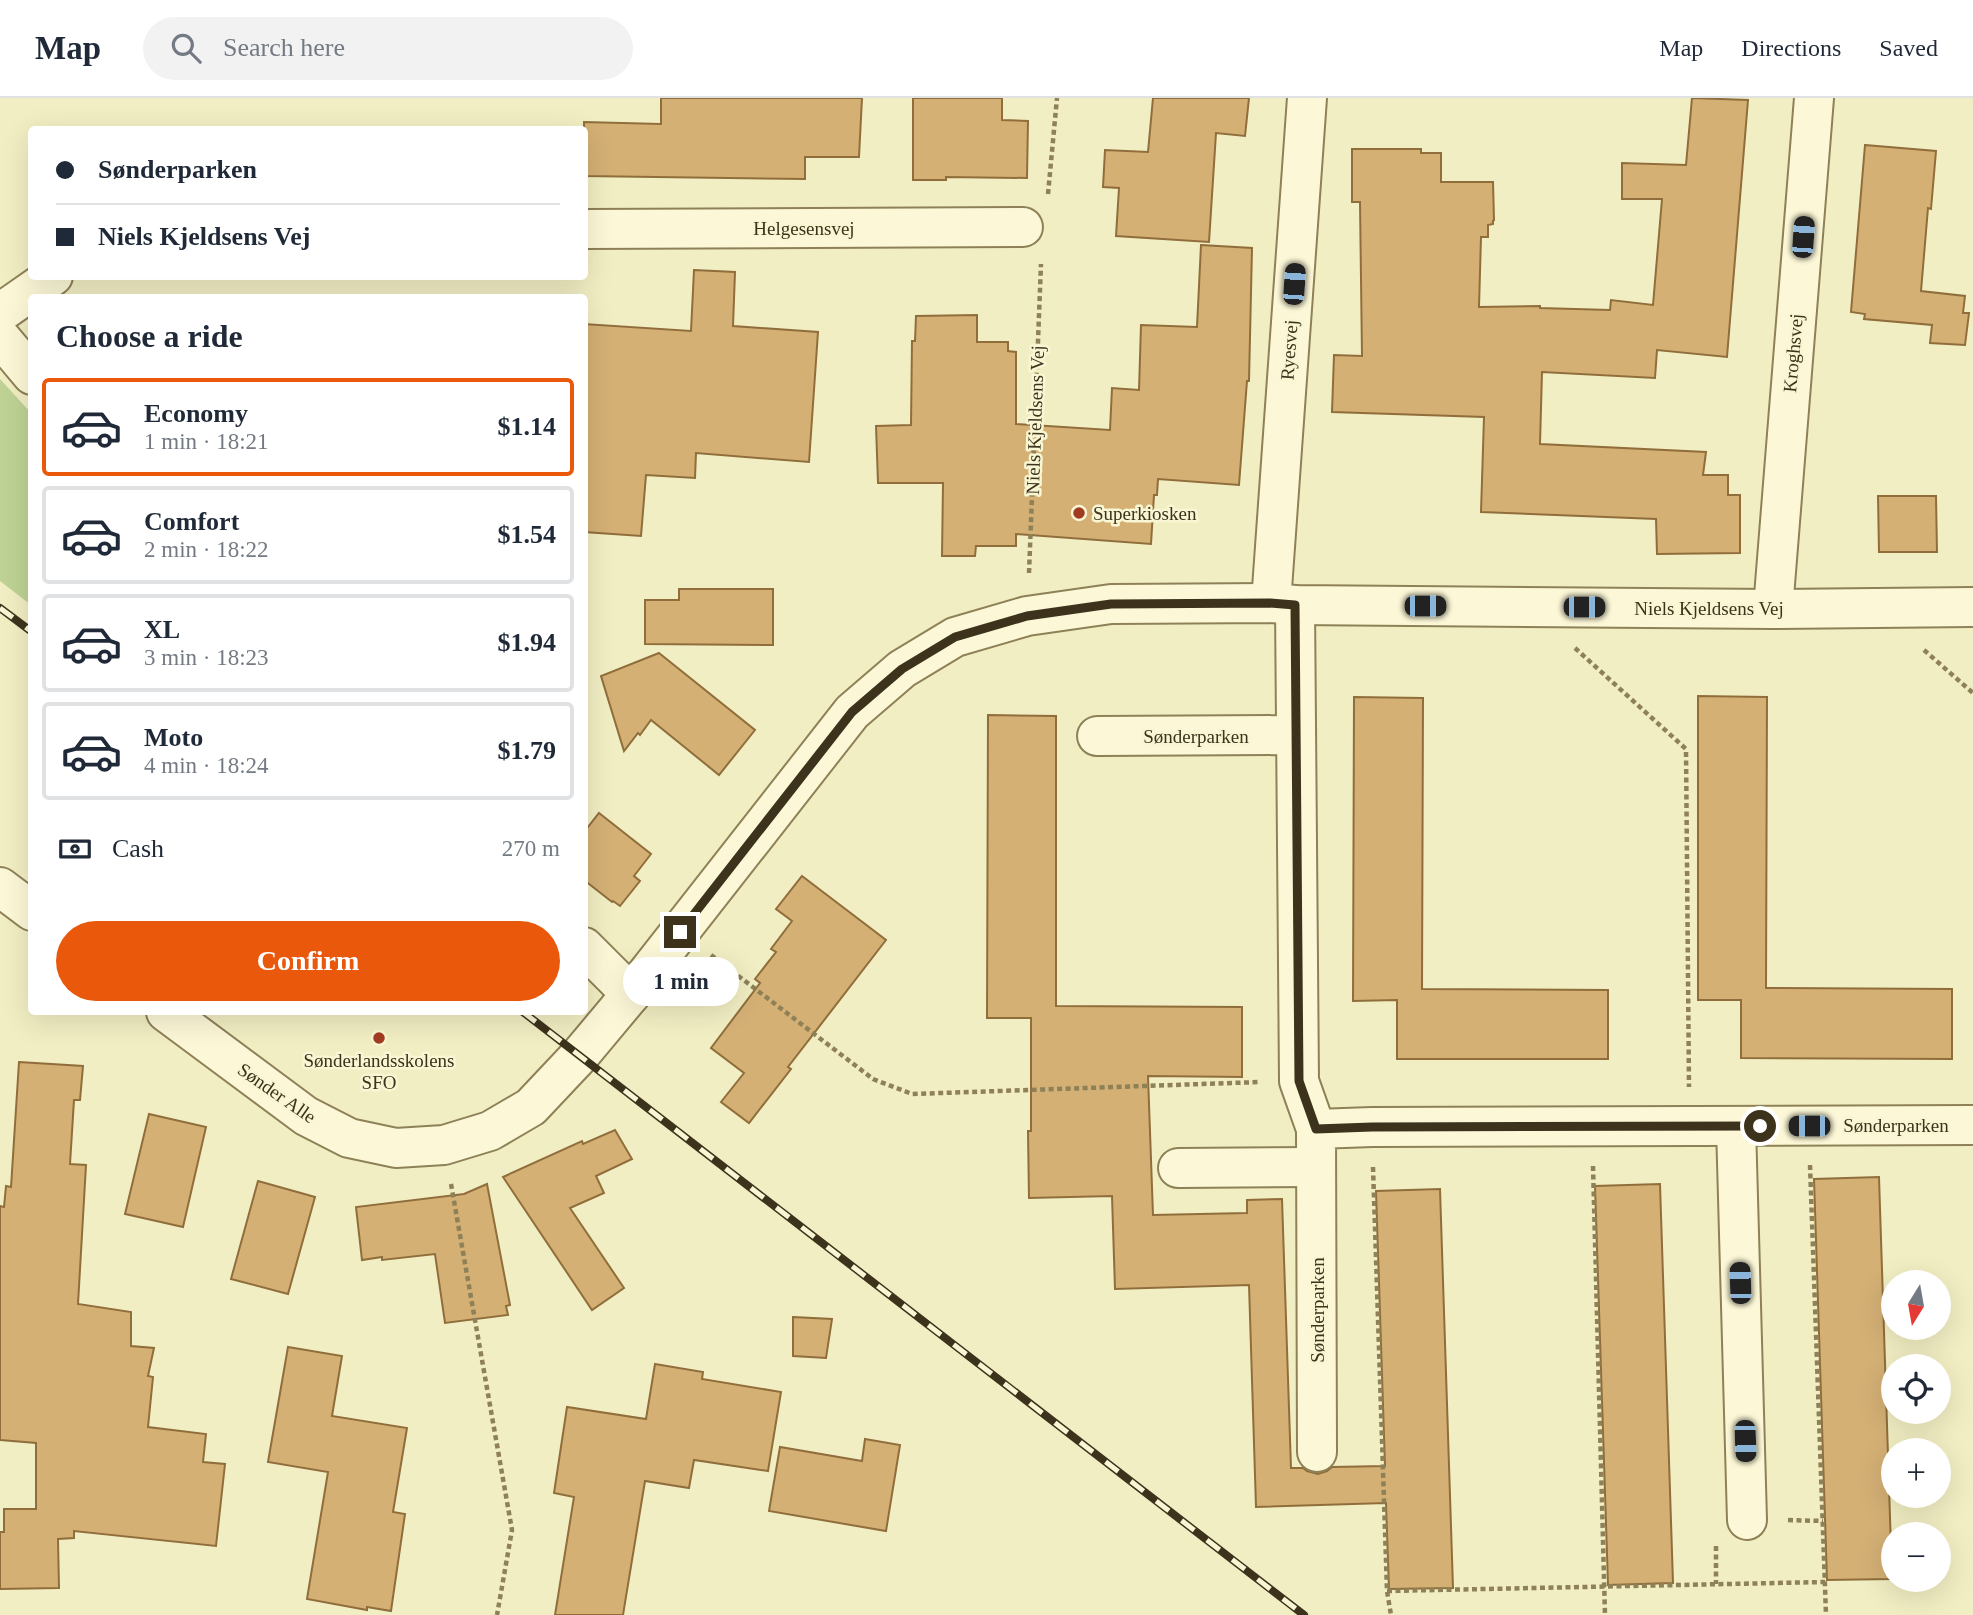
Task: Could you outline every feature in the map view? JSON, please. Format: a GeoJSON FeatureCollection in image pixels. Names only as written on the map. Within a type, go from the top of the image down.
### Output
{"type":"FeatureCollection","features":[{"type":"Feature","properties":{"kind":"street","name":"Ryesvej"},"geometry":{"type":"LineString","coordinates":[[1283,604],[1307,98]]}},
{"type":"Feature","properties":{"kind":"street","name":"Kroghsvej"},"geometry":{"type":"LineString","coordinates":[[1773,609],[1814,98]]}},
{"type":"Feature","properties":{"kind":"street","name":"Helgesensvej"},"geometry":{"type":"LineString","coordinates":[[588,229],[1023,227]]}},
{"type":"Feature","properties":{"kind":"street"},"geometry":{"type":"LineString","coordinates":[[0,313],[48,280]]}},
{"type":"Feature","properties":{"kind":"street"},"geometry":{"type":"LineString","coordinates":[[0,337],[28,370]]}},
{"type":"Feature","properties":{"kind":"street","name":"Niels Kjeldsens Vej"},"geometry":{"type":"LineString","coordinates":[[580,1055],[852,712],[902,669],[955,637],[1027,616],[1111,604],[1773,609],[1973,607]]}},
{"type":"Feature","properties":{"kind":"street","name":"Sønderparken"},"geometry":{"type":"LineString","coordinates":[[1283,604],[1296,736],[1299,1081],[1316,1129],[1317,1452]]}},
{"type":"Feature","properties":{"kind":"street","name":"Sønderparken"},"geometry":{"type":"LineString","coordinates":[[1097,736],[1296,736]]}},
{"type":"Feature","properties":{"kind":"street"},"geometry":{"type":"LineString","coordinates":[[0,887],[28,908]]}},
{"type":"Feature","properties":{"kind":"street"},"geometry":{"type":"LineString","coordinates":[[588,951],[631,994]]}},
{"type":"Feature","properties":{"kind":"street","name":"Sønder Alle"},"geometry":{"type":"LineString","coordinates":[[170,1015],[306,1116],[349,1138],[396,1148],[444,1146],[490,1131],[531,1107],[580,1055]]}},
{"type":"Feature","properties":{"kind":"street","name":"Sønderparken"},"geometry":{"type":"LineString","coordinates":[[1316,1129],[1973,1125]]}},
{"type":"Feature","properties":{"kind":"street"},"geometry":{"type":"LineString","coordinates":[[1735,1126],[1747,1520]]}},
{"type":"Feature","properties":{"kind":"street"},"geometry":{"type":"LineString","coordinates":[[1178,1168],[1316,1167]]}},
{"type":"Feature","properties":{"kind":"path"},"geometry":{"type":"LineString","coordinates":[[1023,227],[1048,194],[1057,98]]}},
{"type":"Feature","properties":{"kind":"path","name":"Niels Kjeldsens Vej"},"geometry":{"type":"LineString","coordinates":[[1023,227],[1042,267],[1027,616]]}},
{"type":"Feature","properties":{"kind":"path"},"geometry":{"type":"LineString","coordinates":[[1529,607],[1686,749],[1689,1126]]}},
{"type":"Feature","properties":{"kind":"path"},"geometry":{"type":"LineString","coordinates":[[680,932],[873,1079],[912,1094],[1299,1081]]}},
{"type":"Feature","properties":{"kind":"path"},"geometry":{"type":"LineString","coordinates":[[1809,1126],[1826,1615]]}},
{"type":"Feature","properties":{"kind":"path"},"geometry":{"type":"LineString","coordinates":[[1372,1127],[1387,1591],[1391,1615]]}},
{"type":"Feature","properties":{"kind":"path"},"geometry":{"type":"LineString","coordinates":[[1592,1127],[1605,1615]]}},
{"type":"Feature","properties":{"kind":"path"},"geometry":{"type":"LineString","coordinates":[[444,1146],[512,1530],[498,1615]]}},
{"type":"Feature","properties":{"kind":"path"},"geometry":{"type":"LineString","coordinates":[[1387,1591],[1825,1582]]}},
{"type":"Feature","properties":{"kind":"green space"},"geometry":{"type":"Polygon","coordinates":[[[0,379],[28,410],[28,603],[0,581],[0,379]]]}},
{"type":"Feature","properties":{"kind":"building"},"geometry":{"type":"Polygon","coordinates":[[[661,98],[862,98],[859,157],[805,157],[805,179],[588,176],[588,126],[584,126],[584,122],[661,124],[661,98]]]}},
{"type":"Feature","properties":{"kind":"building"},"geometry":{"type":"Polygon","coordinates":[[[913,98],[1002,98],[1002,120],[1028,121],[1027,178],[946,177],[946,180],[913,180],[913,98]]]}},
{"type":"Feature","properties":{"kind":"building"},"geometry":{"type":"Polygon","coordinates":[[[1153,98],[1249,98],[1245,136],[1216,133],[1209,242],[1116,236],[1119,188],[1103,187],[1105,150],[1148,152],[1153,98]]]}},
{"type":"Feature","properties":{"kind":"building"},"geometry":{"type":"Polygon","coordinates":[[[1692,98],[1748,100],[1727,357],[1657,350],[1655,378],[1542,372],[1540,444],[1706,452],[1703,475],[1728,475],[1728,495],[1740,495],[1740,553],[1657,554],[1656,519],[1481,512],[1484,417],[1332,412],[1334,355],[1362,356],[1360,202],[1352,202],[1352,149],[1421,149],[1421,153],[1441,153],[1441,182],[1493,182],[1494,220],[1493,224],[1488,225],[1488,237],[1481,237],[1479,307],[1540,306],[1610,310],[1611,300],[1653,305],[1662,199],[1622,199],[1622,163],[1686,165],[1692,98]]]}},
{"type":"Feature","properties":{"kind":"building"},"geometry":{"type":"Polygon","coordinates":[[[1865,145],[1936,151],[1921,291],[1965,296],[1963,313],[1969,313],[1965,345],[1930,343],[1932,325],[1864,319],[1865,314],[1851,312],[1865,145]]]}},
{"type":"Feature","properties":{"kind":"building"},"geometry":{"type":"Polygon","coordinates":[[[1201,245],[1252,248],[1249,381],[1239,485],[1158,479],[1157,495],[1154,495],[1151,544],[1016,534],[1016,546],[976,546],[975,556],[942,556],[943,483],[878,483],[876,426],[911,425],[912,341],[915,341],[916,316],[977,315],[977,342],[1008,342],[1008,351],[1016,352],[1016,424],[1110,430],[1112,388],[1139,390],[1141,325],[1197,327],[1201,245]]]}},
{"type":"Feature","properties":{"kind":"building"},"geometry":{"type":"Polygon","coordinates":[[[694,270],[735,272],[733,326],[818,332],[809,462],[696,453],[695,478],[646,475],[641,536],[588,532],[588,324],[691,331],[694,270]]]}},
{"type":"Feature","properties":{"kind":"building"},"geometry":{"type":"Polygon","coordinates":[[[1878,496],[1936,496],[1937,552],[1879,552],[1878,496]]]}},
{"type":"Feature","properties":{"kind":"building"},"geometry":{"type":"Polygon","coordinates":[[[679,589],[773,589],[773,645],[645,644],[645,600],[679,600],[679,589]]]}},
{"type":"Feature","properties":{"kind":"building"},"geometry":{"type":"Polygon","coordinates":[[[659,653],[755,730],[719,775],[651,720],[624,751],[601,676],[659,653]]]}},
{"type":"Feature","properties":{"kind":"building"},"geometry":{"type":"Polygon","coordinates":[[[1698,696],[1767,697],[1766,988],[1952,989],[1952,1059],[1741,1058],[1741,1000],[1698,1000],[1698,696]]]}},
{"type":"Feature","properties":{"kind":"building"},"geometry":{"type":"Polygon","coordinates":[[[1354,697],[1423,698],[1422,989],[1608,990],[1608,1059],[1397,1059],[1397,1000],[1353,1001],[1354,697]]]}},
{"type":"Feature","properties":{"kind":"building"},"geometry":{"type":"Polygon","coordinates":[[[988,715],[1056,716],[1056,1006],[1242,1007],[1242,1077],[1148,1076],[1153,1215],[1247,1213],[1247,1200],[1282,1199],[1291,1468],[1303,1468],[1318,1474],[1332,1467],[1385,1466],[1376,1191],[1440,1189],[1453,1588],[1389,1589],[1386,1503],[1256,1507],[1249,1285],[1115,1289],[1112,1196],[1029,1198],[1031,1018],[987,1018],[988,715]]]}},
{"type":"Feature","properties":{"kind":"building"},"geometry":{"type":"Polygon","coordinates":[[[599,813],[651,854],[634,876],[640,881],[620,906],[588,883],[588,827],[599,813]]]}},
{"type":"Feature","properties":{"kind":"building"},"geometry":{"type":"Polygon","coordinates":[[[802,876],[886,940],[788,1067],[791,1069],[749,1123],[721,1102],[744,1073],[711,1048],[760,983],[755,979],[776,952],[771,949],[792,921],[776,909],[802,876]]]}},
{"type":"Feature","properties":{"kind":"building"},"geometry":{"type":"Polygon","coordinates":[[[19,1062],[83,1066],[80,1100],[74,1100],[70,1164],[86,1165],[78,1304],[131,1312],[131,1346],[154,1348],[148,1376],[153,1377],[148,1427],[206,1434],[203,1462],[225,1464],[216,1546],[74,1531],[74,1538],[58,1539],[59,1588],[0,1589],[0,1532],[4,1532],[4,1509],[36,1509],[36,1443],[0,1440],[0,1206],[4,1207],[6,1186],[11,1187],[19,1062]]]}},
{"type":"Feature","properties":{"kind":"building"},"geometry":{"type":"Polygon","coordinates":[[[149,1114],[206,1127],[183,1227],[125,1214],[149,1114]]]}},
{"type":"Feature","properties":{"kind":"building"},"geometry":{"type":"Polygon","coordinates":[[[615,1130],[632,1159],[596,1176],[604,1193],[570,1208],[624,1288],[592,1310],[503,1177],[582,1141],[583,1144],[615,1130]]]}},
{"type":"Feature","properties":{"kind":"building"},"geometry":{"type":"Polygon","coordinates":[[[1879,1177],[1881,1340],[1884,1340],[1885,1354],[1881,1354],[1881,1424],[1887,1424],[1887,1438],[1881,1438],[1881,1508],[1890,1508],[1890,1522],[1881,1522],[1881,1579],[1827,1580],[1814,1179],[1879,1177]]]}},
{"type":"Feature","properties":{"kind":"building"},"geometry":{"type":"Polygon","coordinates":[[[258,1181],[315,1197],[288,1294],[231,1279],[258,1181]]]}},
{"type":"Feature","properties":{"kind":"building"},"geometry":{"type":"Polygon","coordinates":[[[487,1184],[510,1305],[506,1306],[508,1315],[445,1323],[435,1254],[362,1260],[356,1207],[464,1194],[487,1184]]]}},
{"type":"Feature","properties":{"kind":"building"},"geometry":{"type":"Polygon","coordinates":[[[1660,1184],[1673,1583],[1608,1585],[1595,1186],[1660,1184]]]}},
{"type":"Feature","properties":{"kind":"building"},"geometry":{"type":"Polygon","coordinates":[[[793,1317],[832,1319],[826,1358],[793,1356],[793,1317]]]}},
{"type":"Feature","properties":{"kind":"building"},"geometry":{"type":"Polygon","coordinates":[[[288,1347],[342,1356],[332,1416],[407,1428],[393,1512],[405,1514],[391,1611],[367,1607],[367,1610],[307,1599],[328,1472],[268,1462],[288,1347]]]}},
{"type":"Feature","properties":{"kind":"building"},"geometry":{"type":"Polygon","coordinates":[[[655,1364],[703,1372],[702,1379],[781,1392],[768,1471],[694,1460],[689,1488],[645,1481],[623,1615],[555,1615],[574,1497],[554,1493],[567,1407],[646,1419],[655,1364]]]}},
{"type":"Feature","properties":{"kind":"building"},"geometry":{"type":"Polygon","coordinates":[[[865,1439],[900,1445],[886,1531],[769,1511],[780,1447],[862,1461],[865,1439]]]}},
{"type":"Feature","properties":{"kind":"railway"},"geometry":{"type":"LineString","coordinates":[[0,608],[28,629]]}},
{"type":"Feature","properties":{"kind":"railway"},"geometry":{"type":"LineString","coordinates":[[527,1015],[1304,1615]]}},
{"type":"Feature","properties":{"kind":"place","name":"Superkiosken"},"geometry":{"type":"Point","coordinates":[1079,513]}},
{"type":"Feature","properties":{"kind":"place","name":"Sønderlandsskolens SFO"},"geometry":{"type":"Point","coordinates":[379,1038]}},
{"type":"Feature","properties":{"kind":"route"},"geometry":{"type":"LineString","coordinates":[[680,932],[852,712],[902,669],[955,637],[1027,616],[1111,604],[1295,605],[1299,1081],[1316,1129],[1760,1126]]}}]}
